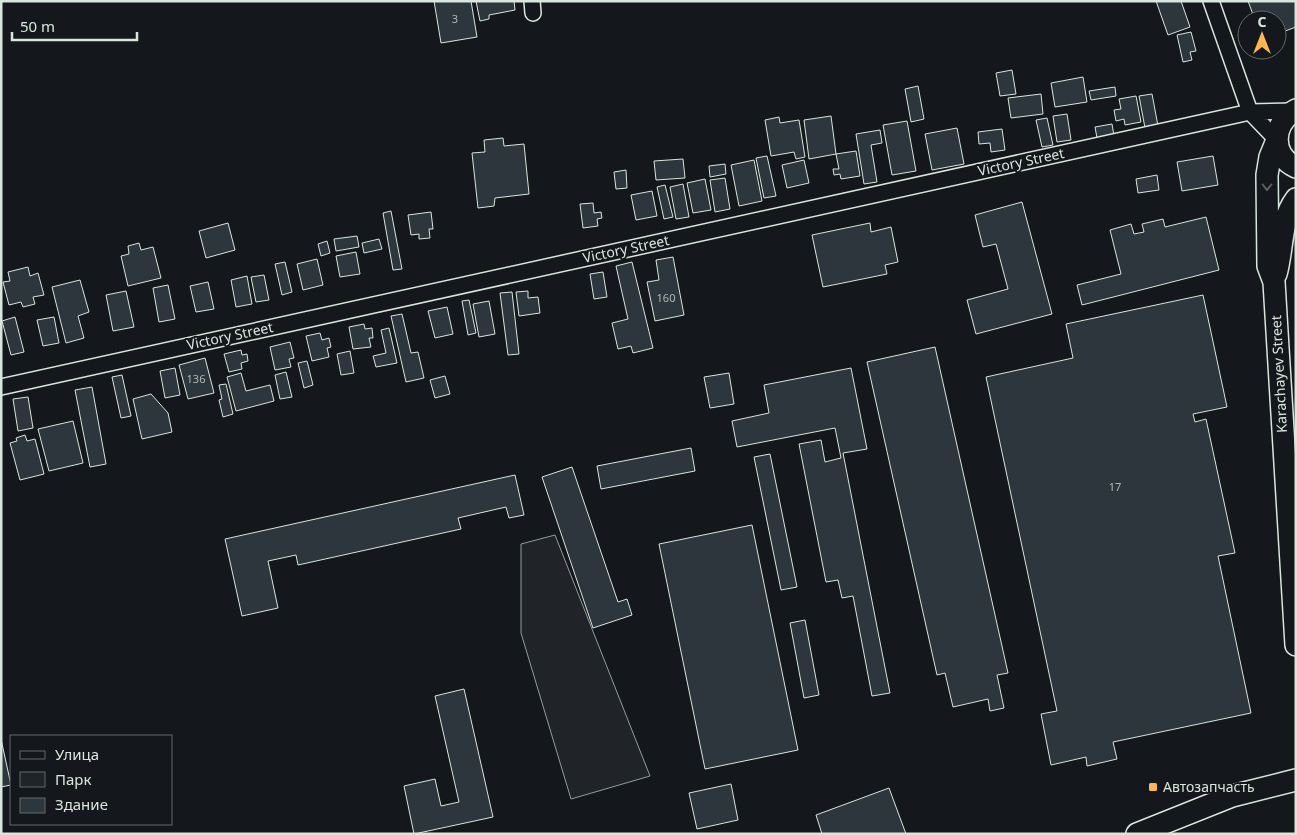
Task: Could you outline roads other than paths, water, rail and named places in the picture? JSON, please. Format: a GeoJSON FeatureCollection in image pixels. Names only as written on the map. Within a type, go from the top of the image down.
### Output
{"type":"FeatureCollection","features":[{"type":"Feature","properties":{"kind":"street"},"geometry":{"type":"LineString","coordinates":[[1211,1],[1250,112],[1277,140],[1278,147],[1284,158],[1296,167]]}},
{"type":"Feature","properties":{"kind":"street"},"geometry":{"type":"LineString","coordinates":[[1274,282],[1268,266],[1267,175],[1270,157],[1277,140],[1280,124],[1288,114],[1295,111]]}},
{"type":"Feature","properties":{"kind":"street","name":"Victory Street"},"geometry":{"type":"LineString","coordinates":[[1,387],[1250,112],[1295,111]]}},
{"type":"Feature","properties":{"kind":"street"},"geometry":{"type":"LineString","coordinates":[[1274,282],[1281,259],[1286,223],[1291,206],[1296,199]]}},
{"type":"Feature","properties":{"kind":"street","name":"Karachayev Street"},"geometry":{"type":"LineString","coordinates":[[1274,282],[1296,645]]}},
{"type":"Feature","properties":{"kind":"street"},"geometry":{"type":"LineString","coordinates":[[1138,834],[1232,796],[1296,780]]}},
{"type":"Feature","properties":{"kind":"place","name":"Автозапчасть"},"geometry":{"type":"Point","coordinates":[1153,787]}}]}
